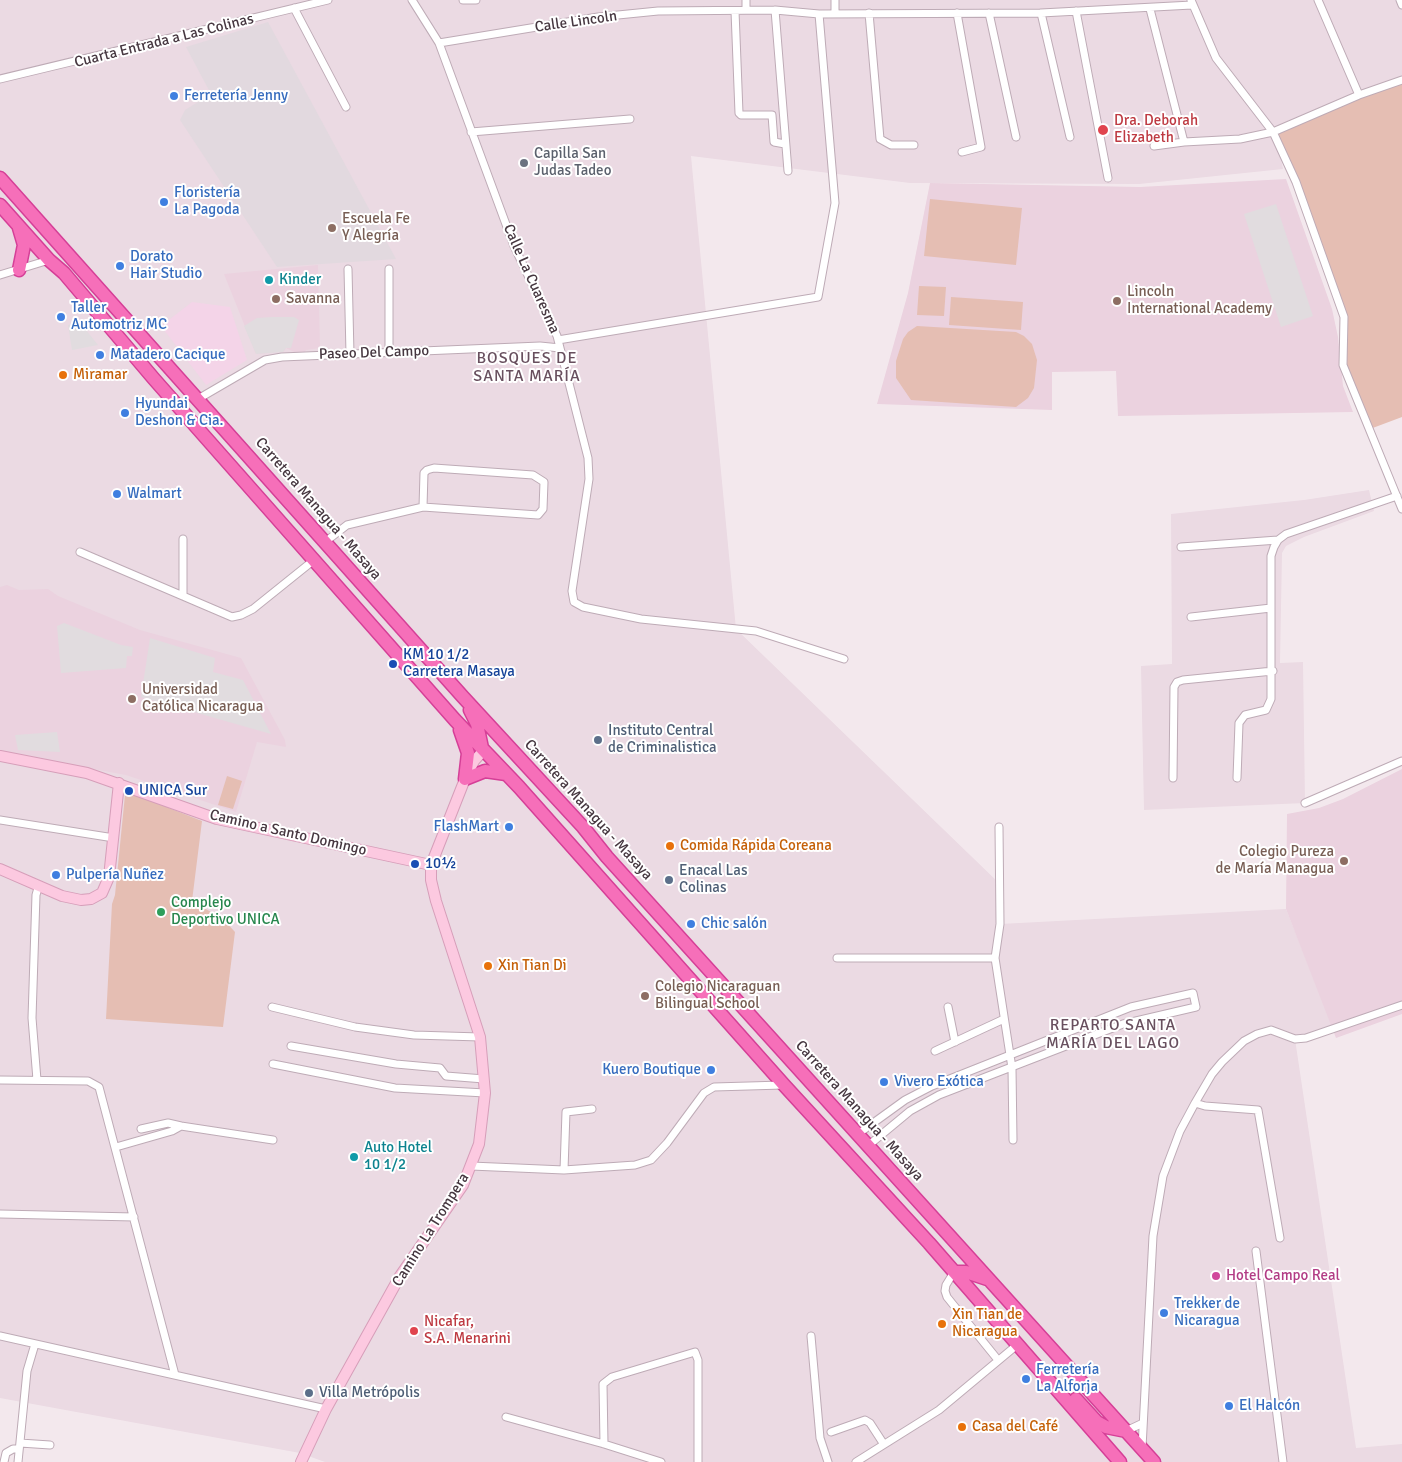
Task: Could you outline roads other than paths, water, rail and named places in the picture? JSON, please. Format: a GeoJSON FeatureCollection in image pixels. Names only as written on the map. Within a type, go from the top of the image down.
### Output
{"type":"FeatureCollection","features":[{"type":"Feature","properties":{"kind":"highway","name":"Carretera Managua - Masaya"},"geometry":{"type":"LineString","coordinates":[[0,178],[463,697],[583,827],[607,857],[1154,1462]]}},
{"type":"Feature","properties":{"kind":"highway"},"geometry":{"type":"LineString","coordinates":[[20,201],[50,247],[49,260]]}},
{"type":"Feature","properties":{"kind":"highway"},"geometry":{"type":"LineString","coordinates":[[0,205],[49,260],[64,273],[154,379],[455,720],[506,774],[954,1272],[1120,1462]]}},
{"type":"Feature","properties":{"kind":"highway"},"geometry":{"type":"LineString","coordinates":[[16,222],[23,236],[24,245],[19,270]]}},
{"type":"Feature","properties":{"kind":"highway"},"geometry":{"type":"LineString","coordinates":[[49,260],[61,260],[75,268],[92,285],[99,288]]}},
{"type":"Feature","properties":{"kind":"highway"},"geometry":{"type":"LineString","coordinates":[[154,379],[163,382],[170,380],[172,376],[170,367]]}},
{"type":"Feature","properties":{"kind":"highway"},"geometry":{"type":"LineString","coordinates":[[175,402],[176,389],[187,387]]}},
{"type":"Feature","properties":{"kind":"highway"},"geometry":{"type":"LineString","coordinates":[[463,697],[477,724],[483,751]]}},
{"type":"Feature","properties":{"kind":"highway"},"geometry":{"type":"LineString","coordinates":[[455,720],[468,752],[465,778],[485,771],[506,774]]}},
{"type":"Feature","properties":{"kind":"highway"},"geometry":{"type":"LineString","coordinates":[[483,751],[505,756],[520,765],[574,824],[583,827]]}},
{"type":"Feature","properties":{"kind":"highway"},"geometry":{"type":"LineString","coordinates":[[954,1272],[960,1262],[962,1249]]}},
{"type":"Feature","properties":{"kind":"highway"},"geometry":{"type":"LineString","coordinates":[[954,1272],[966,1272],[987,1279]]}},
{"type":"Feature","properties":{"kind":"highway"},"geometry":{"type":"LineString","coordinates":[[1019,1347],[1043,1364],[1097,1422],[1111,1429],[1126,1431]]}},
{"type":"Feature","properties":{"kind":"highway"},"geometry":{"type":"LineString","coordinates":[[1142,1449],[1142,1462]]}},
{"type":"Feature","properties":{"kind":"street","name":"Cuarta Entrada a Las Colinas"},"geometry":{"type":"LineString","coordinates":[[0,79],[328,0]]}},
{"type":"Feature","properties":{"kind":"street","name":"Calle La Cuaresma"},"geometry":{"type":"LineString","coordinates":[[412,0],[439,43],[514,246],[558,340],[588,458],[589,480],[572,591],[574,602],[583,607],[641,619],[756,632],[844,659]]}},
{"type":"Feature","properties":{"kind":"street"},"geometry":{"type":"LineString","coordinates":[[462,0],[476,0]]}},
{"type":"Feature","properties":{"kind":"street"},"geometry":{"type":"LineString","coordinates":[[746,0],[746,10]]}},
{"type":"Feature","properties":{"kind":"street"},"geometry":{"type":"LineString","coordinates":[[835,0],[835,14]]}},
{"type":"Feature","properties":{"kind":"street"},"geometry":{"type":"LineString","coordinates":[[1318,0],[1359,95]]}},
{"type":"Feature","properties":{"kind":"street"},"geometry":{"type":"LineString","coordinates":[[1400,0],[1402,5]]}},
{"type":"Feature","properties":{"kind":"street"},"geometry":{"type":"LineString","coordinates":[[1192,2],[1224,71],[1273,132],[1297,187],[1344,317],[1343,365],[1402,508]]}},
{"type":"Feature","properties":{"kind":"street","name":"Calle Lincoln"},"geometry":{"type":"LineString","coordinates":[[439,43],[598,17],[658,11],[775,10],[819,14],[1041,13],[1150,9],[1192,2]]}},
{"type":"Feature","properties":{"kind":"street"},"geometry":{"type":"LineString","coordinates":[[294,8],[346,107]]}},
{"type":"Feature","properties":{"kind":"street"},"geometry":{"type":"LineString","coordinates":[[1150,9],[1184,142]]}},
{"type":"Feature","properties":{"kind":"street"},"geometry":{"type":"LineString","coordinates":[[775,10],[788,171]]}},
{"type":"Feature","properties":{"kind":"street"},"geometry":{"type":"LineString","coordinates":[[735,11],[739,112],[742,115],[772,115],[774,142],[785,144]]}},
{"type":"Feature","properties":{"kind":"street"},"geometry":{"type":"LineString","coordinates":[[1076,11],[1108,178]]}},
{"type":"Feature","properties":{"kind":"street"},"geometry":{"type":"LineString","coordinates":[[869,13],[880,139],[890,145],[914,145]]}},
{"type":"Feature","properties":{"kind":"street"},"geometry":{"type":"LineString","coordinates":[[957,13],[981,147],[962,152]]}},
{"type":"Feature","properties":{"kind":"street"},"geometry":{"type":"LineString","coordinates":[[989,13],[1016,136]]}},
{"type":"Feature","properties":{"kind":"street"},"geometry":{"type":"LineString","coordinates":[[1041,13],[1070,137]]}},
{"type":"Feature","properties":{"kind":"street"},"geometry":{"type":"LineString","coordinates":[[558,340],[818,297],[834,203],[819,14]]}},
{"type":"Feature","properties":{"kind":"street"},"geometry":{"type":"LineString","coordinates":[[1154,146],[1184,142],[1240,139],[1273,132],[1359,95],[1402,80]]}},
{"type":"Feature","properties":{"kind":"street"},"geometry":{"type":"LineString","coordinates":[[471,132],[630,119]]}},
{"type":"Feature","properties":{"kind":"street"},"geometry":{"type":"LineString","coordinates":[[0,275],[49,260]]}},
{"type":"Feature","properties":{"kind":"street"},"geometry":{"type":"LineString","coordinates":[[348,269],[350,354]]}},
{"type":"Feature","properties":{"kind":"street"},"geometry":{"type":"LineString","coordinates":[[389,269],[389,352]]}},
{"type":"Feature","properties":{"kind":"street","name":"Paseo Del Campo"},"geometry":{"type":"LineString","coordinates":[[198,399],[265,360],[282,356],[540,346],[560,348]]}},
{"type":"Feature","properties":{"kind":"street"},"geometry":{"type":"LineString","coordinates":[[326,542],[347,525],[422,507],[538,515],[544,509],[544,482],[533,474],[434,468],[424,473],[422,507]]}},
{"type":"Feature","properties":{"kind":"street"},"geometry":{"type":"LineString","coordinates":[[1237,778],[1239,723],[1245,715],[1266,710],[1270,705],[1273,671],[1271,556],[1278,540],[1286,534],[1397,496]]}},
{"type":"Feature","properties":{"kind":"street"},"geometry":{"type":"LineString","coordinates":[[183,540],[183,596]]}},
{"type":"Feature","properties":{"kind":"street"},"geometry":{"type":"LineString","coordinates":[[1181,547],[1278,540]]}},
{"type":"Feature","properties":{"kind":"street"},"geometry":{"type":"LineString","coordinates":[[80,552],[232,617],[242,615],[253,609],[314,560]]}},
{"type":"Feature","properties":{"kind":"street"},"geometry":{"type":"LineString","coordinates":[[1191,617],[1271,608]]}},
{"type":"Feature","properties":{"kind":"street"},"geometry":{"type":"LineString","coordinates":[[1173,778],[1174,687],[1177,682],[1273,671]]}},
{"type":"Feature","properties":{"kind":"street"},"geometry":{"type":"LineString","coordinates":[[431,864],[465,778],[474,761],[483,751]]}},
{"type":"Feature","properties":{"kind":"street","name":"Camino a Santo Domingo"},"geometry":{"type":"LineString","coordinates":[[0,756],[86,773],[217,819],[431,864]]}},
{"type":"Feature","properties":{"kind":"street"},"geometry":{"type":"LineString","coordinates":[[1305,803],[1402,761]]}},
{"type":"Feature","properties":{"kind":"street"},"geometry":{"type":"LineString","coordinates":[[0,869],[38,888],[81,900],[91,899],[102,893],[109,877],[119,783]]}},
{"type":"Feature","properties":{"kind":"street"},"geometry":{"type":"LineString","coordinates":[[0,820],[114,838]]}},
{"type":"Feature","properties":{"kind":"street"},"geometry":{"type":"LineString","coordinates":[[998,827],[1000,924],[995,958],[1012,1068],[1013,1140]]}},
{"type":"Feature","properties":{"kind":"street","name":"Camino La Trompera"},"geometry":{"type":"LineString","coordinates":[[301,1462],[326,1410],[400,1276],[463,1184],[479,1144],[485,1093],[480,1037],[436,901],[431,880],[431,864]]}},
{"type":"Feature","properties":{"kind":"street"},"geometry":{"type":"LineString","coordinates":[[37,1080],[32,1018],[38,888]]}},
{"type":"Feature","properties":{"kind":"street"},"geometry":{"type":"LineString","coordinates":[[837,958],[995,958]]}},
{"type":"Feature","properties":{"kind":"street"},"geometry":{"type":"LineString","coordinates":[[858,1134],[905,1100],[932,1086],[1131,1007],[1193,993],[1196,1007],[1124,1024],[939,1096],[910,1111],[868,1146]]}},
{"type":"Feature","properties":{"kind":"street"},"geometry":{"type":"LineString","coordinates":[[1142,1449],[1154,1228],[1162,1176],[1180,1131],[1195,1103],[1212,1074],[1222,1062],[1244,1041],[1257,1034],[1271,1030],[1295,1039],[1306,1038],[1402,1005]]}},
{"type":"Feature","properties":{"kind":"street"},"geometry":{"type":"LineString","coordinates":[[272,1007],[355,1027],[414,1035],[480,1037]]}},
{"type":"Feature","properties":{"kind":"street"},"geometry":{"type":"LineString","coordinates":[[948,1007],[955,1042]]}},
{"type":"Feature","properties":{"kind":"street"},"geometry":{"type":"LineString","coordinates":[[935,1051],[1004,1019]]}},
{"type":"Feature","properties":{"kind":"street"},"geometry":{"type":"LineString","coordinates":[[291,1046],[396,1064],[440,1068],[446,1076],[484,1078]]}},
{"type":"Feature","properties":{"kind":"street"},"geometry":{"type":"LineString","coordinates":[[273,1064],[395,1088],[485,1093]]}},
{"type":"Feature","properties":{"kind":"street"},"geometry":{"type":"LineString","coordinates":[[0,1080],[88,1081],[99,1087],[175,1375]]}},
{"type":"Feature","properties":{"kind":"street"},"geometry":{"type":"LineString","coordinates":[[470,1166],[564,1170],[635,1165],[651,1160],[667,1143],[704,1092],[714,1087],[725,1085],[784,1085]]}},
{"type":"Feature","properties":{"kind":"street"},"geometry":{"type":"LineString","coordinates":[[1195,1103],[1205,1106],[1258,1110],[1280,1238]]}},
{"type":"Feature","properties":{"kind":"street"},"geometry":{"type":"LineString","coordinates":[[564,1170],[566,1112],[592,1109]]}},
{"type":"Feature","properties":{"kind":"street"},"geometry":{"type":"LineString","coordinates":[[142,1129],[168,1123],[273,1140]]}},
{"type":"Feature","properties":{"kind":"street"},"geometry":{"type":"LineString","coordinates":[[116,1146],[172,1131],[181,1126]]}},
{"type":"Feature","properties":{"kind":"street"},"geometry":{"type":"LineString","coordinates":[[0,1214],[134,1217]]}},
{"type":"Feature","properties":{"kind":"street"},"geometry":{"type":"LineString","coordinates":[[1256,1251],[1282,1462]]}},
{"type":"Feature","properties":{"kind":"street"},"geometry":{"type":"LineString","coordinates":[[954,1272],[944,1291],[998,1360]]}},
{"type":"Feature","properties":{"kind":"street"},"geometry":{"type":"LineString","coordinates":[[0,1336],[326,1410]]}},
{"type":"Feature","properties":{"kind":"street"},"geometry":{"type":"LineString","coordinates":[[811,1336],[820,1438],[828,1462]]}},
{"type":"Feature","properties":{"kind":"street"},"geometry":{"type":"LineString","coordinates":[[18,1462],[27,1371],[35,1344]]}},
{"type":"Feature","properties":{"kind":"street"},"geometry":{"type":"LineString","coordinates":[[856,1462],[883,1443],[940,1410],[998,1360],[1019,1347]]}},
{"type":"Feature","properties":{"kind":"street"},"geometry":{"type":"LineString","coordinates":[[604,1444],[603,1384],[612,1377],[695,1352],[698,1360],[698,1462]]}},
{"type":"Feature","properties":{"kind":"street"},"geometry":{"type":"LineString","coordinates":[[506,1417],[661,1462]]}},
{"type":"Feature","properties":{"kind":"street"},"geometry":{"type":"LineString","coordinates":[[831,1432],[865,1420],[870,1423],[883,1443]]}},
{"type":"Feature","properties":{"kind":"street"},"geometry":{"type":"LineString","coordinates":[[1126,1431],[1143,1423]]}},
{"type":"Feature","properties":{"kind":"street"},"geometry":{"type":"LineString","coordinates":[[4,1462],[6,1454],[19,1446],[50,1445]]}},
{"type":"Feature","properties":{"kind":"place","name":"Ferretería Jenny"},"geometry":{"type":"Point","coordinates":[174,96]}},
{"type":"Feature","properties":{"kind":"place","name":"Dra. Deborah Elizabeth"},"geometry":{"type":"Point","coordinates":[1103,130]}},
{"type":"Feature","properties":{"kind":"place","name":"Capilla San Judas Tadeo"},"geometry":{"type":"Point","coordinates":[524,163]}},
{"type":"Feature","properties":{"kind":"place","name":"Floristería La Pagoda"},"geometry":{"type":"Point","coordinates":[164,202]}},
{"type":"Feature","properties":{"kind":"place","name":"Escuela Fe Y Alegría"},"geometry":{"type":"Point","coordinates":[332,228]}},
{"type":"Feature","properties":{"kind":"place","name":"Dorato Hair Studio"},"geometry":{"type":"Point","coordinates":[120,266]}},
{"type":"Feature","properties":{"kind":"place","name":"Kinder"},"geometry":{"type":"Point","coordinates":[269,280]}},
{"type":"Feature","properties":{"kind":"place","name":"Savanna"},"geometry":{"type":"Point","coordinates":[276,299]}},
{"type":"Feature","properties":{"kind":"place","name":"Lincoln International Academy"},"geometry":{"type":"Point","coordinates":[1117,301]}},
{"type":"Feature","properties":{"kind":"place","name":"Taller Automotriz MC"},"geometry":{"type":"Point","coordinates":[61,317]}},
{"type":"Feature","properties":{"kind":"place","name":"Matadero Cacique"},"geometry":{"type":"Point","coordinates":[100,355]}},
{"type":"Feature","properties":{"kind":"place","name":"Miramar"},"geometry":{"type":"Point","coordinates":[63,375]}},
{"type":"Feature","properties":{"kind":"place","name":"Hyundai Deshon & Cia."},"geometry":{"type":"Point","coordinates":[125,413]}},
{"type":"Feature","properties":{"kind":"place","name":"Walmart"},"geometry":{"type":"Point","coordinates":[117,494]}},
{"type":"Feature","properties":{"kind":"place","name":"KM 10 1/2 Carretera Masaya"},"geometry":{"type":"Point","coordinates":[393,664]}},
{"type":"Feature","properties":{"kind":"place","name":"Universidad Católica Nicaragua"},"geometry":{"type":"Point","coordinates":[132,699]}},
{"type":"Feature","properties":{"kind":"place","name":"Instituto Central de Criminalistica"},"geometry":{"type":"Point","coordinates":[598,740]}},
{"type":"Feature","properties":{"kind":"place","name":"UNICA Sur"},"geometry":{"type":"Point","coordinates":[129,791]}},
{"type":"Feature","properties":{"kind":"place","name":"FlashMart"},"geometry":{"type":"Point","coordinates":[509,827]}},
{"type":"Feature","properties":{"kind":"place","name":"Comida Rápida Coreana"},"geometry":{"type":"Point","coordinates":[670,846]}},
{"type":"Feature","properties":{"kind":"place","name":"Colegio Pureza de María Managua"},"geometry":{"type":"Point","coordinates":[1344,861]}},
{"type":"Feature","properties":{"kind":"place","name":"10½"},"geometry":{"type":"Point","coordinates":[415,864]}},
{"type":"Feature","properties":{"kind":"place","name":"Pulpería Nuñez"},"geometry":{"type":"Point","coordinates":[56,875]}},
{"type":"Feature","properties":{"kind":"place","name":"Enacal Las Colinas"},"geometry":{"type":"Point","coordinates":[669,880]}},
{"type":"Feature","properties":{"kind":"place","name":"Complejo Deportivo UNICA"},"geometry":{"type":"Point","coordinates":[161,912]}},
{"type":"Feature","properties":{"kind":"place","name":"Chic salón"},"geometry":{"type":"Point","coordinates":[691,924]}},
{"type":"Feature","properties":{"kind":"place","name":"Xin Tian Di"},"geometry":{"type":"Point","coordinates":[488,966]}},
{"type":"Feature","properties":{"kind":"place","name":"Colegio Nicaraguan Bilingual School"},"geometry":{"type":"Point","coordinates":[645,996]}},
{"type":"Feature","properties":{"kind":"place","name":"Kuero Boutique"},"geometry":{"type":"Point","coordinates":[711,1070]}},
{"type":"Feature","properties":{"kind":"place","name":"Vivero Exótica"},"geometry":{"type":"Point","coordinates":[884,1082]}},
{"type":"Feature","properties":{"kind":"place","name":"Auto Hotel 10 1/2"},"geometry":{"type":"Point","coordinates":[354,1157]}},
{"type":"Feature","properties":{"kind":"place","name":"Hotel Campo Real"},"geometry":{"type":"Point","coordinates":[1216,1276]}},
{"type":"Feature","properties":{"kind":"place","name":"Trekker de Nicaragua"},"geometry":{"type":"Point","coordinates":[1164,1313]}},
{"type":"Feature","properties":{"kind":"place","name":"Xin Tian de Nicaragua"},"geometry":{"type":"Point","coordinates":[942,1324]}},
{"type":"Feature","properties":{"kind":"place","name":"Nicafar, S.A. Menarini"},"geometry":{"type":"Point","coordinates":[414,1331]}},
{"type":"Feature","properties":{"kind":"place","name":"Ferretería La Alforja"},"geometry":{"type":"Point","coordinates":[1026,1379]}},
{"type":"Feature","properties":{"kind":"place","name":"Villa Metrópolis"},"geometry":{"type":"Point","coordinates":[309,1393]}},
{"type":"Feature","properties":{"kind":"place","name":"El Halcón"},"geometry":{"type":"Point","coordinates":[1229,1406]}},
{"type":"Feature","properties":{"kind":"place","name":"Casa del Café"},"geometry":{"type":"Point","coordinates":[962,1427]}},
{"type":"Feature","properties":{"kind":"district","name":"BOSQUES DE SANTA MARÍA"},"geometry":{"type":"Point","coordinates":[527,368]}},
{"type":"Feature","properties":{"kind":"district","name":"REPARTO SANTA MARÍA DEL LAGO"},"geometry":{"type":"Point","coordinates":[1113,1035]}}]}
